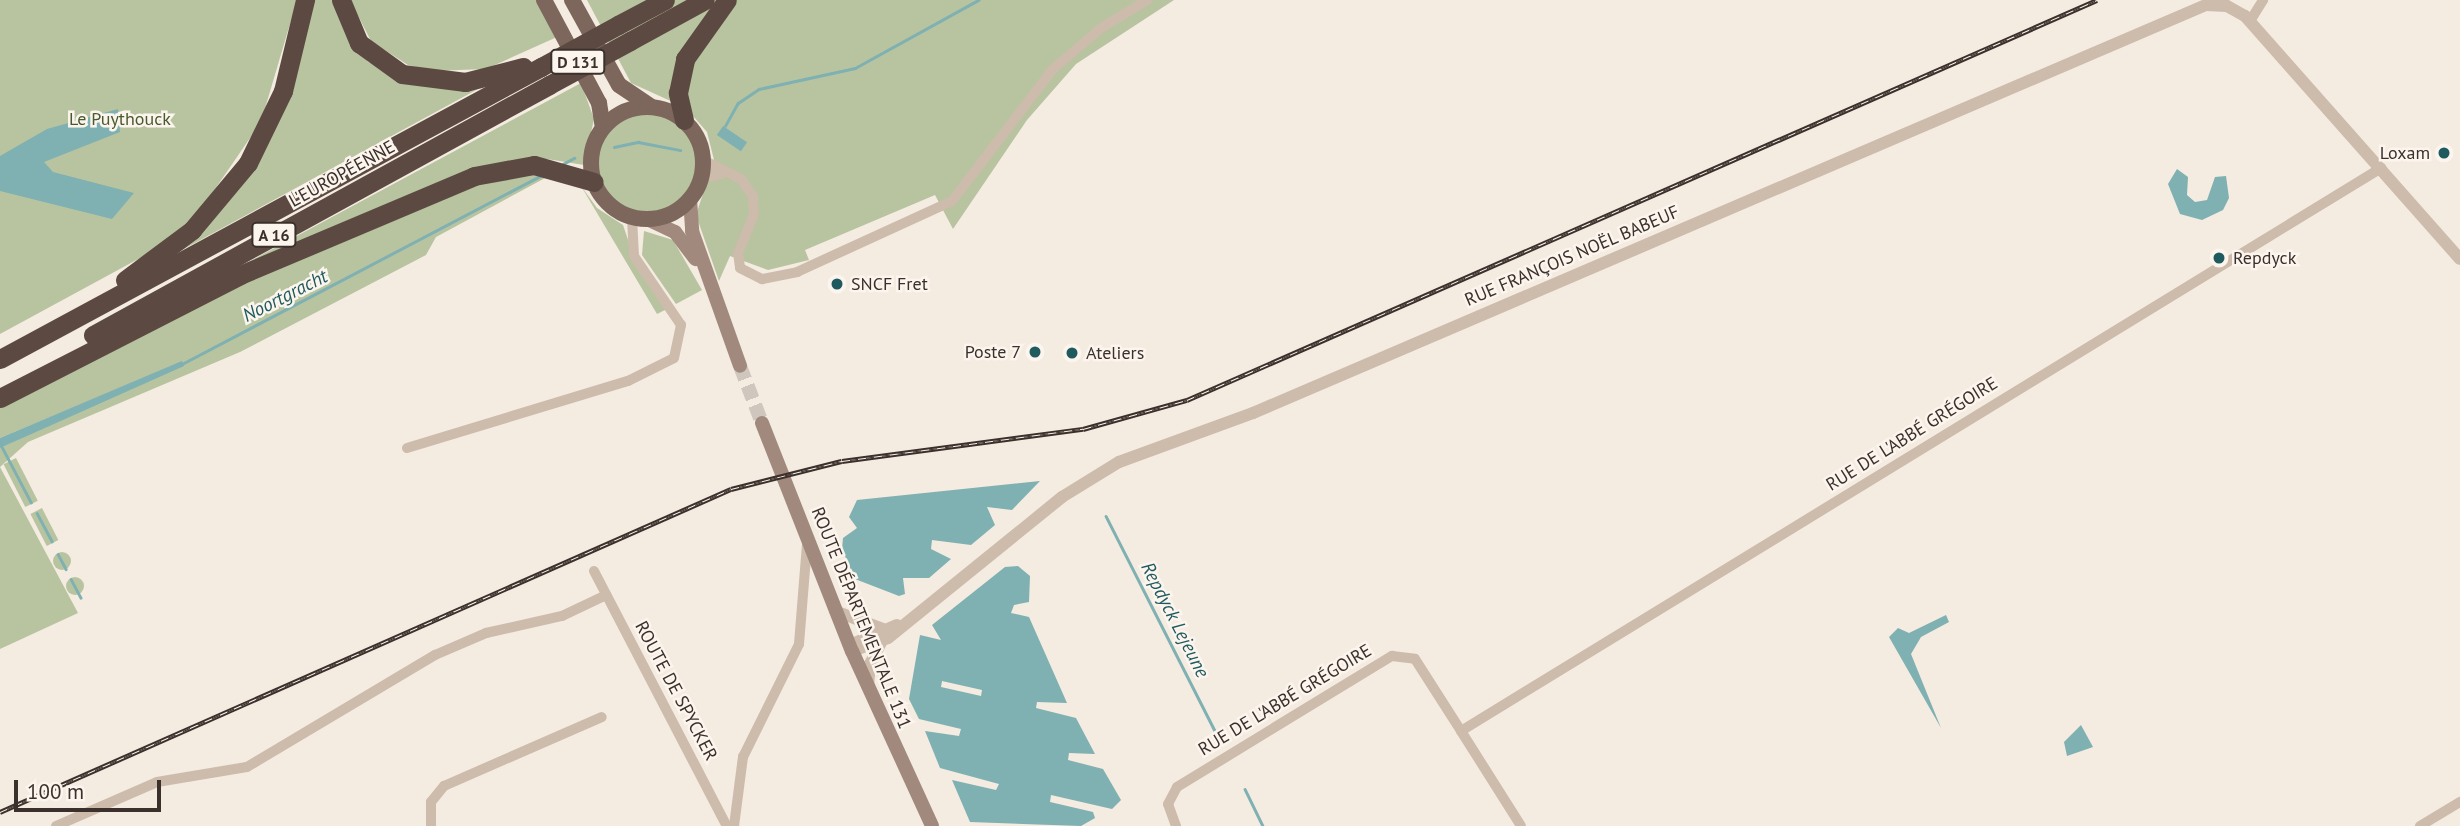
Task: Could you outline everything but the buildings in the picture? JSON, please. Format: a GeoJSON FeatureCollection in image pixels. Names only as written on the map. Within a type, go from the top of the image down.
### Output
{"type":"FeatureCollection","features":[{"type":"Feature","properties":{"kind":"highway"},"geometry":{"type":"LineString","coordinates":[[0,351],[151,263],[212,209],[248,163],[276,108],[305,0]]}},
{"type":"Feature","properties":{"kind":"highway"},"geometry":{"type":"LineString","coordinates":[[341,0],[363,48],[415,78],[473,81],[542,71],[621,29],[658,0]]}},
{"type":"Feature","properties":{"kind":"highway","name":"L'EUROPÉENNE"},"geometry":{"type":"LineString","coordinates":[[0,359],[621,29],[665,0]]}},
{"type":"Feature","properties":{"kind":"highway","name":"L'EUROPÉENNE"},"geometry":{"type":"LineString","coordinates":[[621,29],[705,0]]}},
{"type":"Feature","properties":{"kind":"highway"},"geometry":{"type":"LineString","coordinates":[[684,120],[678,93],[685,59],[727,0]]}},
{"type":"Feature","properties":{"kind":"highway","name":"L'EUROPÉENNE"},"geometry":{"type":"LineString","coordinates":[[0,386],[542,71]]}},
{"type":"Feature","properties":{"kind":"highway"},"geometry":{"type":"LineString","coordinates":[[0,398],[312,242],[480,174],[540,165],[563,169],[594,182]]}},
{"type":"Feature","properties":{"kind":"main road","name":"D 131"},"geometry":{"type":"LineString","coordinates":[[544,0],[599,103],[603,127]]}},
{"type":"Feature","properties":{"kind":"main road","name":"D 131"},"geometry":{"type":"LineString","coordinates":[[572,0],[618,85],[652,106]]}},
{"type":"Feature","properties":{"kind":"main road"},"geometry":{"type":"LineString","coordinates":[[639,218],[669,215],[690,199],[701,179],[704,160],[684,120],[652,106],[625,111],[603,127],[592,152],[594,182],[609,204],[639,218],[678,235],[709,284]]}},
{"type":"Feature","properties":{"kind":"main road"},"geometry":{"type":"LineString","coordinates":[[690,199],[690,226],[740,366]]}},
{"type":"Feature","properties":{"kind":"main road","name":"ROUTE DÉPARTEMENTALE 131"},"geometry":{"type":"LineString","coordinates":[[762,423],[835,611],[932,826]]}},
{"type":"Feature","properties":{"kind":"street"},"geometry":{"type":"LineString","coordinates":[[704,160],[747,185],[755,205],[738,253],[740,268],[762,279],[804,269],[952,201],[1052,70],[1101,28],[1147,0]]}},
{"type":"Feature","properties":{"kind":"street"},"geometry":{"type":"LineString","coordinates":[[2263,0],[2250,22],[2460,259]]}},
{"type":"Feature","properties":{"kind":"street","name":"RUE FRANÇOIS NOËL BABEUF"},"geometry":{"type":"LineString","coordinates":[[851,648],[881,642],[1078,485],[1125,459],[1253,413],[2195,9],[2227,6],[2250,22]]}},
{"type":"Feature","properties":{"kind":"street","name":"RUE DE L'ABBÉ GRÉGOIRE"},"geometry":{"type":"LineString","coordinates":[[1461,731],[2381,168]]}},
{"type":"Feature","properties":{"kind":"street"},"geometry":{"type":"LineString","coordinates":[[701,179],[731,174]]}},
{"type":"Feature","properties":{"kind":"street"},"geometry":{"type":"LineString","coordinates":[[407,448],[628,381],[674,358],[681,325],[634,256],[639,218]]}},
{"type":"Feature","properties":{"kind":"street","name":"ROUTE DE SPYCKER"},"geometry":{"type":"LineString","coordinates":[[734,826],[743,757],[799,645],[807,541]]}},
{"type":"Feature","properties":{"kind":"street","name":"ROUTE DE SPYCKER"},"geometry":{"type":"LineString","coordinates":[[594,571],[727,826]]}},
{"type":"Feature","properties":{"kind":"street"},"geometry":{"type":"LineString","coordinates":[[55,826],[162,780],[247,767],[435,655],[606,595]]}},
{"type":"Feature","properties":{"kind":"street"},"geometry":{"type":"LineString","coordinates":[[835,611],[865,627],[890,628]]}},
{"type":"Feature","properties":{"kind":"street","name":"RUE FRANÇOIS NOËL BABEUF"},"geometry":{"type":"LineString","coordinates":[[851,648],[912,616]]}},
{"type":"Feature","properties":{"kind":"street"},"geometry":{"type":"LineString","coordinates":[[869,690],[870,664],[881,642]]}},
{"type":"Feature","properties":{"kind":"street","name":"RUE DE L'ABBÉ GRÉGOIRE"},"geometry":{"type":"LineString","coordinates":[[1176,826],[1168,804],[1177,787],[1392,656],[1415,659],[1521,826]]}},
{"type":"Feature","properties":{"kind":"street"},"geometry":{"type":"LineString","coordinates":[[431,826],[431,802],[444,786],[602,717]]}},
{"type":"Feature","properties":{"kind":"street"},"geometry":{"type":"LineString","coordinates":[[2420,826],[2460,802]]}},
{"type":"Feature","properties":{"kind":"green space","name":"Le Puythouck"},"geometry":{"type":"Polygon","coordinates":[[[0,0],[297,0],[261,122],[202,208],[164,245],[0,334],[0,0]]]}},
{"type":"Feature","properties":{"kind":"green space"},"geometry":{"type":"Polygon","coordinates":[[[308,0],[335,0],[368,62],[489,83],[182,250],[251,167],[308,0]]]}},
{"type":"Feature","properties":{"kind":"green space"},"geometry":{"type":"Polygon","coordinates":[[[350,0],[537,0],[557,37],[486,69],[432,71],[408,65],[371,41],[350,0]]]}},
{"type":"Feature","properties":{"kind":"green space"},"geometry":{"type":"Polygon","coordinates":[[[587,0],[1174,0],[1076,64],[1027,120],[953,229],[935,195],[805,250],[809,260],[768,270],[730,256],[719,281],[696,215],[714,160],[707,132],[686,108],[631,83],[587,0]]]}},
{"type":"Feature","properties":{"kind":"green space"},"geometry":{"type":"Polygon","coordinates":[[[581,83],[594,119],[584,165],[547,159],[215,280],[581,83]]]}},
{"type":"Feature","properties":{"kind":"green space"},"geometry":{"type":"Polygon","coordinates":[[[647,114],[666,117],[682,128],[693,144],[696,163],[693,182],[682,198],[666,209],[647,212],[628,209],[612,198],[601,182],[598,163],[601,144],[612,128],[628,117],[647,114]]]}},
{"type":"Feature","properties":{"kind":"green space"},"geometry":{"type":"Polygon","coordinates":[[[532,172],[547,177],[436,237],[426,255],[240,352],[28,442],[0,467],[0,448],[182,362],[0,438],[0,407],[199,303],[474,182],[532,172]]]}},
{"type":"Feature","properties":{"kind":"green space"},"geometry":{"type":"Polygon","coordinates":[[[581,186],[597,208],[623,225],[639,272],[669,308],[657,314],[581,186]]]}},
{"type":"Feature","properties":{"kind":"green space"},"geometry":{"type":"Polygon","coordinates":[[[644,231],[673,240],[702,290],[676,304],[642,255],[644,231]]]}},
{"type":"Feature","properties":{"kind":"green space"},"geometry":{"type":"Polygon","coordinates":[[[16,458],[38,501],[25,507],[4,464],[16,458]]]}},
{"type":"Feature","properties":{"kind":"green space"},"geometry":{"type":"Polygon","coordinates":[[[0,467],[78,613],[0,649],[0,467]]]}},
{"type":"Feature","properties":{"kind":"green space"},"geometry":{"type":"Polygon","coordinates":[[[42,508],[58,540],[47,546],[30,514],[42,508]]]}},
{"type":"Feature","properties":{"kind":"green space"},"geometry":{"type":"Polygon","coordinates":[[[62,552],[68,555],[71,561],[68,567],[62,570],[56,567],[53,561],[56,555],[62,552]]]}},
{"type":"Feature","properties":{"kind":"green space"},"geometry":{"type":"Polygon","coordinates":[[[75,577],[81,580],[84,586],[81,592],[75,595],[69,592],[66,586],[69,580],[75,577]]]}},
{"type":"Feature","properties":{"kind":"water"},"geometry":{"type":"Polygon","coordinates":[[[118,109],[120,132],[44,162],[53,172],[134,193],[112,219],[0,191],[0,156],[47,129],[118,109]]]}},
{"type":"Feature","properties":{"kind":"water"},"geometry":{"type":"Polygon","coordinates":[[[723,126],[747,142],[741,151],[717,135],[723,126]]]}},
{"type":"Feature","properties":{"kind":"water"},"geometry":{"type":"Polygon","coordinates":[[[2177,169],[2188,177],[2187,195],[2195,202],[2207,200],[2215,177],[2226,176],[2229,198],[2223,210],[2202,220],[2180,214],[2168,184],[2177,169]]]}},
{"type":"Feature","properties":{"kind":"water"},"geometry":{"type":"Polygon","coordinates":[[[182,361],[184,366],[0,448],[0,438],[182,361]]]}},
{"type":"Feature","properties":{"kind":"water"},"geometry":{"type":"Polygon","coordinates":[[[1040,481],[1012,510],[987,507],[995,525],[971,545],[932,540],[931,549],[951,559],[929,578],[903,578],[905,594],[899,596],[855,579],[842,549],[843,538],[857,528],[849,517],[857,500],[1040,481]]]}},
{"type":"Feature","properties":{"kind":"water"},"geometry":{"type":"Polygon","coordinates":[[[1018,566],[1030,576],[1029,602],[1014,605],[1011,613],[1029,617],[1067,703],[1037,702],[1036,708],[1076,718],[1095,754],[1069,753],[1068,760],[1103,769],[1121,800],[1112,809],[1051,795],[1050,802],[1093,812],[1095,818],[1081,826],[970,822],[952,780],[996,790],[999,784],[940,768],[925,731],[959,736],[961,729],[919,719],[909,699],[920,635],[941,640],[932,625],[1005,567],[1018,566]],[[942,681],[941,687],[981,696],[982,690],[942,681]]]}},
{"type":"Feature","properties":{"kind":"water"},"geometry":{"type":"Polygon","coordinates":[[[1946,615],[1949,622],[1921,637],[1911,654],[1941,728],[1889,637],[1898,628],[1909,633],[1946,615]]]}},
{"type":"Feature","properties":{"kind":"water"},"geometry":{"type":"Polygon","coordinates":[[[2081,725],[2093,747],[2067,756],[2064,742],[2081,725]]]}},
{"type":"Feature","properties":{"kind":"waterway","name":"Noortgracht"},"geometry":{"type":"LineString","coordinates":[[725,126],[738,103],[759,89],[855,68],[978,0]]}},
{"type":"Feature","properties":{"kind":"waterway","name":"Noortgracht"},"geometry":{"type":"LineString","coordinates":[[614,147],[638,142],[680,150]]}},
{"type":"Feature","properties":{"kind":"waterway","name":"Noortgracht"},"geometry":{"type":"LineString","coordinates":[[561,165],[574,158]]}},
{"type":"Feature","properties":{"kind":"waterway","name":"Noortgracht"},"geometry":{"type":"LineString","coordinates":[[180,365],[540,176]]}},
{"type":"Feature","properties":{"kind":"waterway"},"geometry":{"type":"LineString","coordinates":[[0,443],[31,502]]}},
{"type":"Feature","properties":{"kind":"waterway"},"geometry":{"type":"LineString","coordinates":[[37,513],[52,541]]}},
{"type":"Feature","properties":{"kind":"waterway","name":"Repdyck Lejeune"},"geometry":{"type":"LineString","coordinates":[[1106,516],[1218,737]]}},
{"type":"Feature","properties":{"kind":"waterway"},"geometry":{"type":"LineString","coordinates":[[58,554],[66,569]]}},
{"type":"Feature","properties":{"kind":"waterway"},"geometry":{"type":"LineString","coordinates":[[71,579],[81,598]]}},
{"type":"Feature","properties":{"kind":"waterway","name":"Repdyck Lejeune"},"geometry":{"type":"LineString","coordinates":[[1245,789],[1263,826]]}},
{"type":"Feature","properties":{"kind":"tunnel"},"geometry":{"type":"LineString","coordinates":[[740,366],[762,423]]}},
{"type":"Feature","properties":{"kind":"railway"},"geometry":{"type":"LineString","coordinates":[[0,812],[731,489],[842,461],[1083,429],[1187,400],[2097,0]]}},
{"type":"Feature","properties":{"kind":"place","name":"Loxam"},"geometry":{"type":"Point","coordinates":[2444,153]}},
{"type":"Feature","properties":{"kind":"place","name":"Repdyck"},"geometry":{"type":"Point","coordinates":[2219,258]}},
{"type":"Feature","properties":{"kind":"place","name":"SNCF Fret"},"geometry":{"type":"Point","coordinates":[837,284]}},
{"type":"Feature","properties":{"kind":"place","name":"Poste 7"},"geometry":{"type":"Point","coordinates":[1035,352]}},
{"type":"Feature","properties":{"kind":"place","name":"Ateliers"},"geometry":{"type":"Point","coordinates":[1072,353]}}]}
